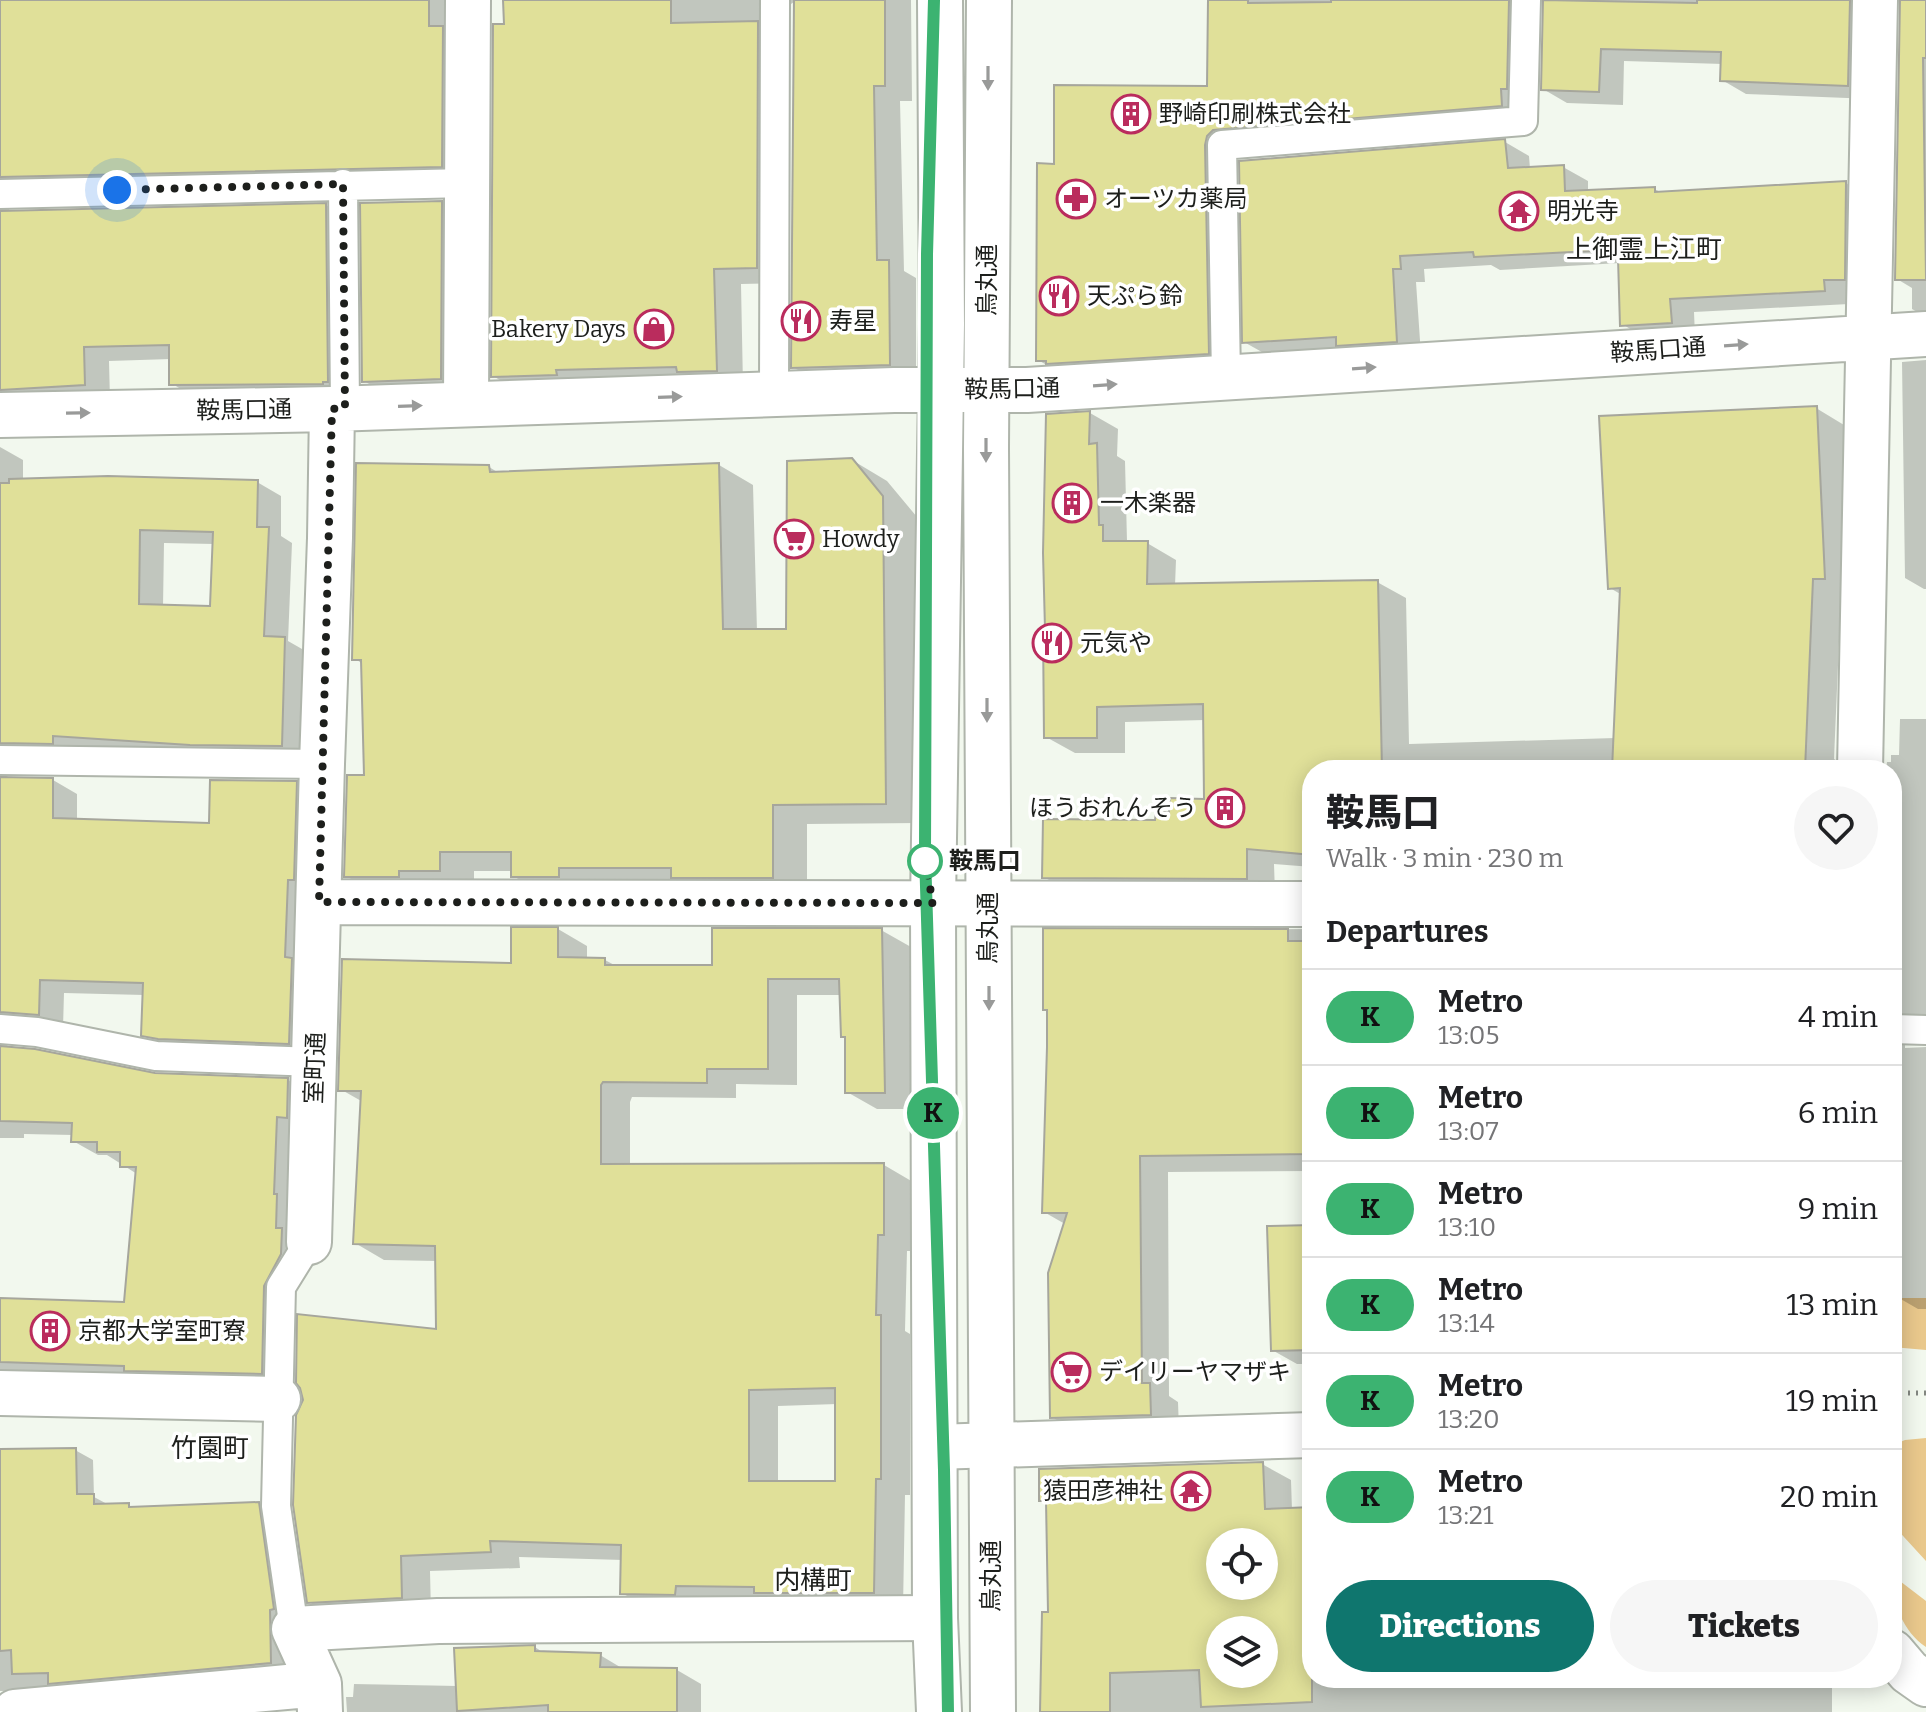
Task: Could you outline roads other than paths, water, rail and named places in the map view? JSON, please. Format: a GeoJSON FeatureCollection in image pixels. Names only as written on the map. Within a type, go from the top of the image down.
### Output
{"type":"FeatureCollection","features":[{"type":"Feature","properties":{"kind":"main road"},"geometry":{"type":"LineString","coordinates":[[466,404],[468,0]]}},
{"type":"Feature","properties":{"kind":"main road","name":"烏丸通"},"geometry":{"type":"LineString","coordinates":[[939,1712],[935,1618],[933,903],[941,390],[940,0]]}},
{"type":"Feature","properties":{"kind":"main road","name":"烏丸通"},"geometry":{"type":"LineString","coordinates":[[989,0],[988,903],[993,1712]]}},
{"type":"Feature","properties":{"kind":"main road"},"geometry":{"type":"LineString","coordinates":[[1860,760],[1875,0]]}},
{"type":"Feature","properties":{"kind":"main road","name":"鞍馬口通"},"geometry":{"type":"LineString","coordinates":[[0,415],[1027,390],[1926,334]]}},
{"type":"Feature","properties":{"kind":"main road","name":"室町通"},"geometry":{"type":"LineString","coordinates":[[309,1242],[322,764],[338,408]]}},
{"type":"Feature","properties":{"kind":"main road"},"geometry":{"type":"LineString","coordinates":[[319,902],[1302,904]]}},
{"type":"Feature","properties":{"kind":"main road"},"geometry":{"type":"LineString","coordinates":[[0,1393],[278,1399]]}},
{"type":"Feature","properties":{"kind":"main road"},"geometry":{"type":"LineString","coordinates":[[935,1447],[1302,1435]]}},
{"type":"Feature","properties":{"kind":"main road"},"geometry":{"type":"LineString","coordinates":[[294,1629],[438,1621],[935,1618]]}},
{"type":"Feature","properties":{"kind":"main road","name":"室町通"},"geometry":{"type":"LineString","coordinates":[[294,1629],[319,1698]]}},
{"type":"Feature","properties":{"kind":"main road"},"geometry":{"type":"LineString","coordinates":[[1902,1664],[1926,1684]]}},
{"type":"Feature","properties":{"kind":"main road"},"geometry":{"type":"LineString","coordinates":[[15,1712],[319,1698]]}},
{"type":"Feature","properties":{"kind":"lane"},"geometry":{"type":"LineString","coordinates":[[774,394],[775,0]]}},
{"type":"Feature","properties":{"kind":"lane"},"geometry":{"type":"LineString","coordinates":[[1226,377],[1222,145],[1523,121],[1526,0]]}},
{"type":"Feature","properties":{"kind":"lane"},"geometry":{"type":"LineString","coordinates":[[0,194],[467,183]]}},
{"type":"Feature","properties":{"kind":"lane"},"geometry":{"type":"LineString","coordinates":[[338,408],[343,184]]}},
{"type":"Feature","properties":{"kind":"lane"},"geometry":{"type":"LineString","coordinates":[[0,760],[322,764]]}},
{"type":"Feature","properties":{"kind":"lane"},"geometry":{"type":"LineString","coordinates":[[0,1029],[37,1032],[156,1056],[316,1062]]}},
{"type":"Feature","properties":{"kind":"lane"},"geometry":{"type":"LineString","coordinates":[[1902,1029],[1926,1030]]}},
{"type":"Feature","properties":{"kind":"lane","name":"室町通"},"geometry":{"type":"LineString","coordinates":[[294,1629],[276,1506],[281,1287],[309,1242]]}},
{"type":"Feature","properties":{"kind":"metro line","name":"K"},"geometry":{"type":"LineString","coordinates":[[934,0],[927,254],[925,854],[944,1470],[948,1712]]}},
{"type":"Feature","properties":{"kind":"place","name":"野崎印刷株式会社"},"geometry":{"type":"Point","coordinates":[1131,114]}},
{"type":"Feature","properties":{"kind":"place","name":"オーツカ薬局"},"geometry":{"type":"Point","coordinates":[1076,199]}},
{"type":"Feature","properties":{"kind":"place","name":"明光寺"},"geometry":{"type":"Point","coordinates":[1519,211]}},
{"type":"Feature","properties":{"kind":"place","name":"天ぷら鈴"},"geometry":{"type":"Point","coordinates":[1059,296]}},
{"type":"Feature","properties":{"kind":"place","name":"寿星"},"geometry":{"type":"Point","coordinates":[801,321]}},
{"type":"Feature","properties":{"kind":"place","name":"Bakery Days"},"geometry":{"type":"Point","coordinates":[654,329]}},
{"type":"Feature","properties":{"kind":"place","name":"一木楽器"},"geometry":{"type":"Point","coordinates":[1072,503]}},
{"type":"Feature","properties":{"kind":"place","name":"Howdy"},"geometry":{"type":"Point","coordinates":[794,539]}},
{"type":"Feature","properties":{"kind":"place","name":"元気や"},"geometry":{"type":"Point","coordinates":[1052,643]}},
{"type":"Feature","properties":{"kind":"place","name":"ほうおれんそう"},"geometry":{"type":"Point","coordinates":[1225,808]}},
{"type":"Feature","properties":{"kind":"place","name":"鞍馬口"},"geometry":{"type":"Point","coordinates":[925,861]}},
{"type":"Feature","properties":{"kind":"place","name":"京都大学室町寮"},"geometry":{"type":"Point","coordinates":[50,1331]}},
{"type":"Feature","properties":{"kind":"place","name":"デイリーヤマザキ"},"geometry":{"type":"Point","coordinates":[1071,1372]}},
{"type":"Feature","properties":{"kind":"place","name":"猿田彦神社"},"geometry":{"type":"Point","coordinates":[1191,1491]}},
{"type":"Feature","properties":{"kind":"district","name":"上御霊上江町"},"geometry":{"type":"Point","coordinates":[1644,249]}},
{"type":"Feature","properties":{"kind":"district","name":"竹園町"},"geometry":{"type":"Point","coordinates":[210,1448]}},
{"type":"Feature","properties":{"kind":"district","name":"内構町"},"geometry":{"type":"Point","coordinates":[813,1580]}}]}
